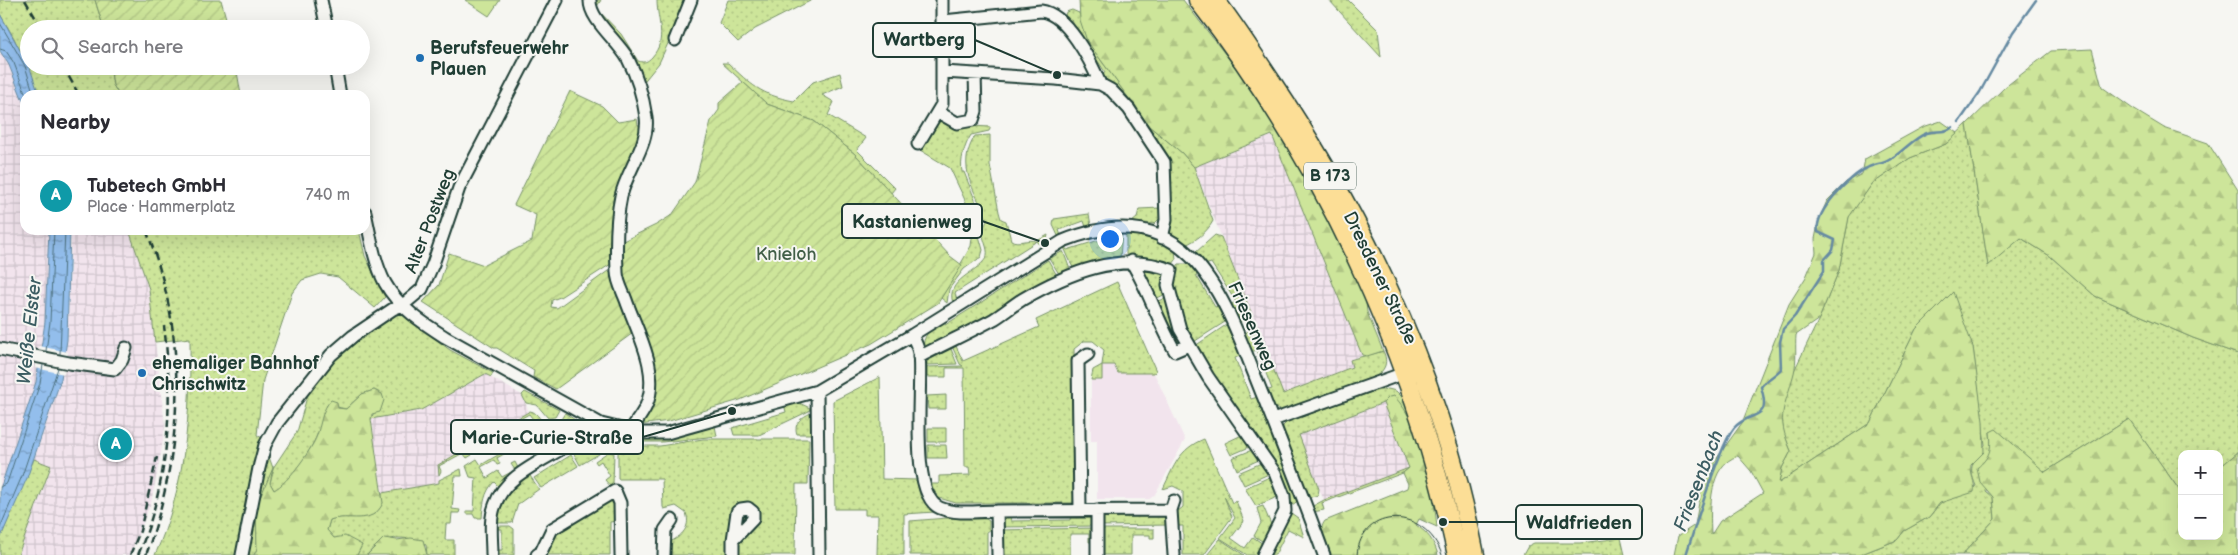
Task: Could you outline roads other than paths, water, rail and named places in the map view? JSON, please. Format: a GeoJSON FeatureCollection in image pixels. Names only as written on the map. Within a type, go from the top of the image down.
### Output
{"type":"FeatureCollection","features":[{"type":"Feature","properties":{"kind":"main road","name":"B 173"},"geometry":{"type":"LineString","coordinates":[[1198,0],[1275,109],[1311,168],[1413,369],[1457,555]]}},
{"type":"Feature","properties":{"kind":"main road","name":"Dresdener Straße"},"geometry":{"type":"LineString","coordinates":[[1214,0],[1278,91],[1322,161],[1390,290],[1413,369],[1452,463],[1476,555]]}},
{"type":"Feature","properties":{"kind":"street"},"geometry":{"type":"LineString","coordinates":[[321,0],[325,20]]}},
{"type":"Feature","properties":{"kind":"street","name":"Alter Postweg"},"geometry":{"type":"LineString","coordinates":[[242,555],[261,460],[265,445],[277,423],[331,355],[353,336],[402,305],[422,289],[433,264],[459,188],[557,0]]}},
{"type":"Feature","properties":{"kind":"street"},"geometry":{"type":"LineString","coordinates":[[590,0],[590,9],[596,20],[612,35],[628,60],[640,88],[646,119],[646,132],[621,195],[618,218],[617,273],[648,359],[650,374],[650,395],[646,408],[630,432]]}},
{"type":"Feature","properties":{"kind":"street"},"geometry":{"type":"LineString","coordinates":[[675,40],[691,0]]}},
{"type":"Feature","properties":{"kind":"street"},"geometry":{"type":"LineString","coordinates":[[918,144],[942,104],[942,0]]}},
{"type":"Feature","properties":{"kind":"street"},"geometry":{"type":"LineString","coordinates":[[943,21],[1041,11],[1055,14],[1063,21],[1093,66],[1100,84]]}},
{"type":"Feature","properties":{"kind":"street"},"geometry":{"type":"LineString","coordinates":[[943,72],[1100,84],[1111,90],[1129,109],[1164,162],[1166,220],[1162,238]]}},
{"type":"Feature","properties":{"kind":"street"},"geometry":{"type":"LineString","coordinates":[[938,112],[957,124],[973,120],[976,111],[975,74]]}},
{"type":"Feature","properties":{"kind":"street"},"geometry":{"type":"LineString","coordinates":[[336,75],[339,90]]}},
{"type":"Feature","properties":{"kind":"street","name":"Friesenweg"},"geometry":{"type":"LineString","coordinates":[[369,235],[385,283],[402,305],[445,337],[598,422],[630,432],[652,433],[684,429],[817,391],[912,335],[1044,251],[1075,236],[1095,230],[1125,228],[1143,231],[1162,238],[1186,252],[1215,285],[1233,319],[1324,555]]}},
{"type":"Feature","properties":{"kind":"street"},"geometry":{"type":"LineString","coordinates":[[1186,252],[1171,270],[1168,285],[1180,329],[1208,377],[1275,473],[1284,496],[1284,512],[1263,555]]}},
{"type":"Feature","properties":{"kind":"street"},"geometry":{"type":"LineString","coordinates":[[919,357],[993,320],[1020,301],[1061,279],[1101,265],[1131,262],[1157,264],[1171,270]]}},
{"type":"Feature","properties":{"kind":"street"},"geometry":{"type":"LineString","coordinates":[[1131,262],[1140,276],[1162,329],[1175,351],[1189,345]]}},
{"type":"Feature","properties":{"kind":"street"},"geometry":{"type":"LineString","coordinates":[[912,335],[919,357],[920,470],[926,494],[938,507],[948,510],[998,511],[1097,510],[1173,506],[1174,555]]}},
{"type":"Feature","properties":{"kind":"street"},"geometry":{"type":"LineString","coordinates":[[0,349],[70,364],[115,369],[122,360],[126,348]]}},
{"type":"Feature","properties":{"kind":"street"},"geometry":{"type":"LineString","coordinates":[[1080,510],[1078,361],[1088,354]]}},
{"type":"Feature","properties":{"kind":"street"},"geometry":{"type":"LineString","coordinates":[[1273,420],[1413,369]]}},
{"type":"Feature","properties":{"kind":"street"},"geometry":{"type":"LineString","coordinates":[[817,391],[819,555]]}},
{"type":"Feature","properties":{"kind":"street"},"geometry":{"type":"LineString","coordinates":[[492,555],[492,516],[501,492],[514,479],[586,433],[598,422]]}},
{"type":"Feature","properties":{"kind":"street"},"geometry":{"type":"LineString","coordinates":[[537,555],[541,552],[552,529],[615,491],[620,503],[621,555]]}},
{"type":"Feature","properties":{"kind":"street"},"geometry":{"type":"LineString","coordinates":[[1284,512],[1305,504]]}},
{"type":"Feature","properties":{"kind":"street"},"geometry":{"type":"LineString","coordinates":[[1097,510],[1097,555]]}},
{"type":"Feature","properties":{"kind":"street"},"geometry":{"type":"LineString","coordinates":[[998,511],[998,555]]}},
{"type":"Feature","properties":{"kind":"street"},"geometry":{"type":"LineString","coordinates":[[664,555],[665,530],[672,520]]}},
{"type":"Feature","properties":{"kind":"street"},"geometry":{"type":"LineString","coordinates":[[733,540],[733,555]]}},
{"type":"Feature","properties":{"kind":"water"},"geometry":{"type":"Polygon","coordinates":[[[0,14],[20,50],[20,75],[32,75],[37,90],[20,90],[20,93],[9,65],[0,51],[0,14]]]}},
{"type":"Feature","properties":{"kind":"water"},"geometry":{"type":"Polygon","coordinates":[[[49,235],[70,235],[67,340],[61,379],[27,478],[0,539],[0,489],[36,382],[45,322],[49,235]]]}},
{"type":"Feature","properties":{"kind":"waterway","name":"Friesenbach"},"geometry":{"type":"LineString","coordinates":[[1959,122],[1980,92],[2013,32],[2036,0]]}},
{"type":"Feature","properties":{"kind":"waterway","name":"Friesenbach"},"geometry":{"type":"LineString","coordinates":[[1686,555],[1708,486],[1726,440],[1740,422],[1762,411],[1764,398],[1761,387],[1781,369],[1780,342],[1783,329],[1795,316],[1824,271],[1824,260],[1833,250],[1835,240],[1818,232],[1818,224],[1827,205],[1843,186],[1860,172],[1889,160],[1922,135],[1953,127]]}},
{"type":"Feature","properties":{"kind":"tram line"},"geometry":{"type":"LineString","coordinates":[[1357,555],[1361,539],[1370,527],[1381,521],[1395,518],[1423,527],[1434,539],[1442,555]]}},
{"type":"Feature","properties":{"kind":"railway"},"geometry":{"type":"LineString","coordinates":[[25,0],[37,20]]}},
{"type":"Feature","properties":{"kind":"railway"},"geometry":{"type":"LineString","coordinates":[[68,75],[76,90]]}},
{"type":"Feature","properties":{"kind":"railway"},"geometry":{"type":"LineString","coordinates":[[146,555],[159,515],[168,475],[174,434],[176,392],[175,351],[169,310],[160,270],[148,235]]}},
{"type":"Feature","properties":{"kind":"railway"},"geometry":{"type":"LineString","coordinates":[[138,555],[157,499],[166,442],[169,384],[164,326]]}},
{"type":"Feature","properties":{"kind":"railway"},"geometry":{"type":"LineString","coordinates":[[130,555],[140,531],[157,457]]}},
{"type":"Feature","properties":{"kind":"place","name":"Berufsfeuerwehr Plauen"},"geometry":{"type":"Point","coordinates":[420,58]}},
{"type":"Feature","properties":{"kind":"place","name":"Wartberg"},"geometry":{"type":"Point","coordinates":[1057,75]}},
{"type":"Feature","properties":{"kind":"place","name":"Kastanienweg"},"geometry":{"type":"Point","coordinates":[1045,243]}},
{"type":"Feature","properties":{"kind":"place","name":"ehemaliger Bahnhof Chrischwitz"},"geometry":{"type":"Point","coordinates":[142,373]}},
{"type":"Feature","properties":{"kind":"place","name":"Marie-Curie-Straße"},"geometry":{"type":"Point","coordinates":[732,411]}},
{"type":"Feature","properties":{"kind":"place","name":"Tubetech GmbH"},"geometry":{"type":"Point","coordinates":[116,444]}},
{"type":"Feature","properties":{"kind":"place","name":"Waldfrieden"},"geometry":{"type":"Point","coordinates":[1443,522]}},
{"type":"Feature","properties":{"kind":"park label","name":"Knieloh"},"geometry":{"type":"Point","coordinates":[786,254]}},
{"type":"Feature","properties":{"kind":"water label","name":"Weiße Elster"},"geometry":{"type":"Point","coordinates":[30,331]}}]}
